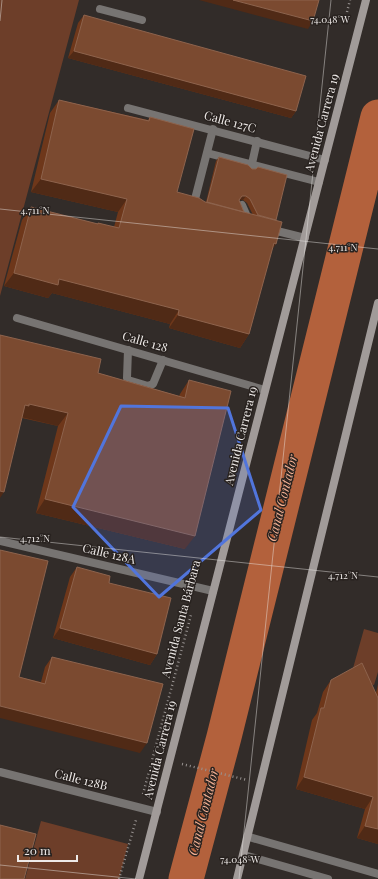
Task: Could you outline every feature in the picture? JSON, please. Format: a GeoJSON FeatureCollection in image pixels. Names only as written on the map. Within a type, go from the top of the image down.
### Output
{"type":"FeatureCollection","features":[{"type":"Feature","properties":{"kind":"main road","name":"Avenida Carrera 19"},"geometry":{"type":"LineString","coordinates":[[139,879],[366,0]]}},
{"type":"Feature","properties":{"kind":"main road"},"geometry":{"type":"LineString","coordinates":[[238,879],[378,303]]}},
{"type":"Feature","properties":{"kind":"street"},"geometry":{"type":"LineString","coordinates":[[100,9],[142,20]]}},
{"type":"Feature","properties":{"kind":"street","name":"Calle 127C"},"geometry":{"type":"LineString","coordinates":[[128,108],[213,129],[325,160]]}},
{"type":"Feature","properties":{"kind":"street"},"geometry":{"type":"LineString","coordinates":[[204,212],[196,210],[194,208],[194,203],[213,129]]}},
{"type":"Feature","properties":{"kind":"street"},"geometry":{"type":"LineString","coordinates":[[251,166],[257,141]]}},
{"type":"Feature","properties":{"kind":"street"},"geometry":{"type":"LineString","coordinates":[[207,153],[251,166],[319,182]]}},
{"type":"Feature","properties":{"kind":"street"},"geometry":{"type":"LineString","coordinates":[[242,205],[247,223],[305,238]]}},
{"type":"Feature","properties":{"kind":"street","name":"Calle 128"},"geometry":{"type":"LineString","coordinates":[[17,318],[265,390]]}},
{"type":"Feature","properties":{"kind":"street"},"geometry":{"type":"LineString","coordinates":[[128,350],[126,377],[128,380],[151,385],[163,360]]}},
{"type":"Feature","properties":{"kind":"street","name":"Calle 128A"},"geometry":{"type":"LineString","coordinates":[[0,541],[213,591]]}},
{"type":"Feature","properties":{"kind":"street","name":"Calle 128B"},"geometry":{"type":"LineString","coordinates":[[0,772],[157,812]]}},
{"type":"Feature","properties":{"kind":"street"},"geometry":{"type":"LineString","coordinates":[[249,837],[378,874]]}},
{"type":"Feature","properties":{"kind":"street"},"geometry":{"type":"LineString","coordinates":[[244,855],[328,879]]}},
{"type":"Feature","properties":{"kind":"path","name":"Avenida Santa Bárbara"},"geometry":{"type":"LineString","coordinates":[[119,879],[198,588]]}},
{"type":"Feature","properties":{"kind":"path"},"geometry":{"type":"LineString","coordinates":[[185,765],[246,780]]}},
{"type":"Feature","properties":{"kind":"highlighted area"},"geometry":{"type":"Polygon","coordinates":[[[121,406],[228,408],[261,510],[159,597],[73,507],[121,406]]]}},
{"type":"Feature","properties":{"kind":"shaded area"},"geometry":{"type":"Polygon","coordinates":[[[0,0],[79,0],[0,296],[0,0]]]}},
{"type":"Feature","properties":{"kind":"shaded area"},"geometry":{"type":"Polygon","coordinates":[[[364,629],[378,633],[378,672],[374,685],[350,679],[364,629]]]}},
{"type":"Feature","properties":{"kind":"shaded area"},"geometry":{"type":"Polygon","coordinates":[[[41,821],[128,844],[119,879],[25,879],[41,821]]]}},
{"type":"Feature","properties":{"kind":"building"},"geometry":{"type":"Polygon","coordinates":[[[233,0],[319,0],[313,21],[233,0]]]}},
{"type":"Feature","properties":{"kind":"building"},"geometry":{"type":"Polygon","coordinates":[[[84,15],[306,76],[296,111],[74,51],[84,15]]]}},
{"type":"Feature","properties":{"kind":"building"},"geometry":{"type":"Polygon","coordinates":[[[59,100],[149,121],[150,117],[194,129],[177,192],[199,198],[205,202],[282,222],[276,244],[274,243],[249,334],[178,315],[179,310],[59,279],[58,285],[14,273],[31,207],[119,228],[127,199],[41,179],[59,100]]]}},
{"type":"Feature","properties":{"kind":"building"},"geometry":{"type":"Polygon","coordinates":[[[219,157],[248,165],[252,169],[256,169],[258,167],[287,175],[276,220],[258,215],[250,199],[246,196],[242,196],[239,200],[244,212],[207,202],[219,157]]]}},
{"type":"Feature","properties":{"kind":"building"},"geometry":{"type":"Polygon","coordinates":[[[0,335],[101,359],[98,373],[185,398],[189,380],[231,391],[195,536],[45,499],[68,413],[29,404],[29,406],[25,405],[4,492],[0,491],[0,335]]]}},
{"type":"Feature","properties":{"kind":"building"},"geometry":{"type":"Polygon","coordinates":[[[0,550],[48,561],[19,677],[45,684],[52,657],[163,684],[147,743],[0,706],[0,550]]]}},
{"type":"Feature","properties":{"kind":"building"},"geometry":{"type":"Polygon","coordinates":[[[77,567],[110,576],[109,583],[171,598],[157,654],[60,628],[77,567]]]}},
{"type":"Feature","properties":{"kind":"building"},"geometry":{"type":"Polygon","coordinates":[[[362,663],[378,698],[378,829],[365,826],[373,797],[304,777],[321,708],[324,708],[331,680],[362,663]]]}},
{"type":"Feature","properties":{"kind":"building"},"geometry":{"type":"Polygon","coordinates":[[[0,825],[36,834],[24,879],[0,879],[0,825]]]}},
{"type":"Feature","properties":{"kind":"waterway","name":"Canal Contador"},"geometry":{"type":"LineString","coordinates":[[186,879],[224,737],[378,117]]}}]}
